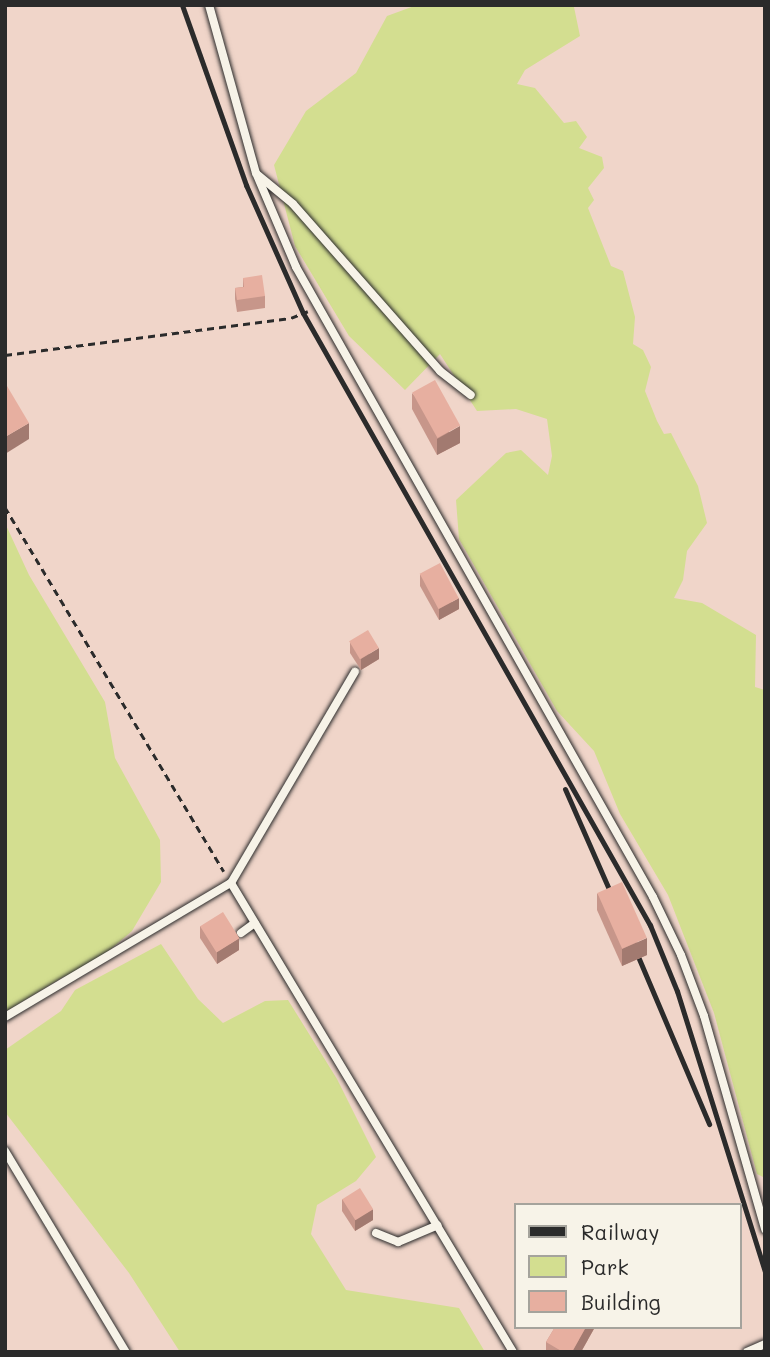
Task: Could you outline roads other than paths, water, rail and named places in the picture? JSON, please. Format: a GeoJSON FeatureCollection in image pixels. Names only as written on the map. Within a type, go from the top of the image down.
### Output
{"type":"FeatureCollection","features":[{"type":"Feature","properties":{"kind":"lane"},"geometry":{"type":"LineString","coordinates":[[209,5],[256,173],[316,305],[653,897],[704,1016],[765,1228]]}},
{"type":"Feature","properties":{"kind":"lane"},"geometry":{"type":"LineString","coordinates":[[256,173],[293,204],[440,371],[471,395]]}},
{"type":"Feature","properties":{"kind":"lane"},"geometry":{"type":"LineString","coordinates":[[5,1017],[231,883],[355,672]]}},
{"type":"Feature","properties":{"kind":"lane"},"geometry":{"type":"LineString","coordinates":[[231,883],[513,1352]]}},
{"type":"Feature","properties":{"kind":"lane"},"geometry":{"type":"LineString","coordinates":[[241,933],[256,923]]}},
{"type":"Feature","properties":{"kind":"lane"},"geometry":{"type":"LineString","coordinates":[[5,1151],[126,1352]]}},
{"type":"Feature","properties":{"kind":"lane"},"geometry":{"type":"LineString","coordinates":[[376,1233],[398,1242],[438,1225]]}},
{"type":"Feature","properties":{"kind":"lane"},"geometry":{"type":"LineString","coordinates":[[747,1352],[765,1344]]}},
{"type":"Feature","properties":{"kind":"railway"},"geometry":{"type":"LineString","coordinates":[[182,5],[246,185],[303,313],[650,925],[677,991],[765,1271]]}},
{"type":"Feature","properties":{"kind":"railway"},"geometry":{"type":"LineString","coordinates":[[565,789],[616,905]]}},
{"type":"Feature","properties":{"kind":"railway"},"geometry":{"type":"LineString","coordinates":[[631,940],[709,1124]]}}]}
